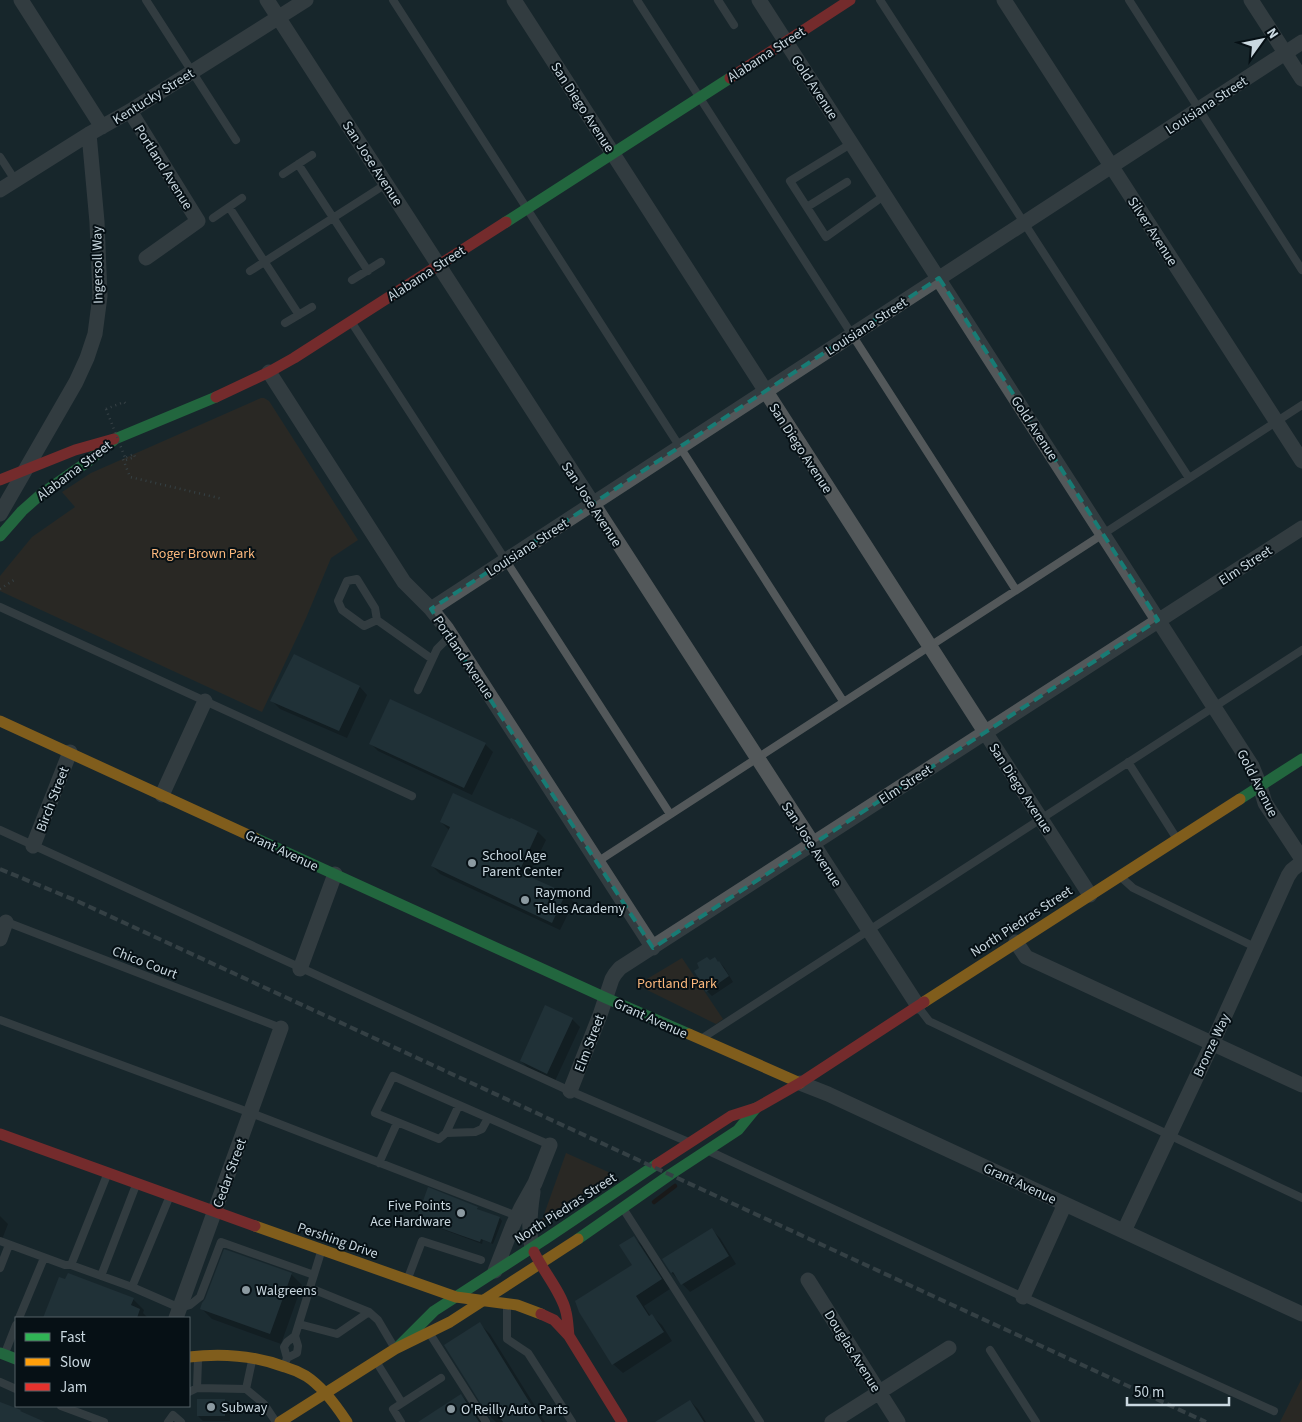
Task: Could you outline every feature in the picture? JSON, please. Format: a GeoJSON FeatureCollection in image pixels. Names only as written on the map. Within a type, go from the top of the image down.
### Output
{"type":"FeatureCollection","features":[{"type":"Feature","properties":{"kind":"main road","name":"Alabama Street"},"geometry":{"type":"LineString","coordinates":[[0,536],[22,511],[40,495],[90,460],[115,439],[209,400],[294,358],[850,0]]}},
{"type":"Feature","properties":{"kind":"main road"},"geometry":{"type":"LineString","coordinates":[[0,480],[75,450],[115,439]]}},
{"type":"Feature","properties":{"kind":"main road","name":"Grant Avenue"},"geometry":{"type":"LineString","coordinates":[[0,721],[606,998],[800,1083]]}},
{"type":"Feature","properties":{"kind":"main road","name":"North Piedras Street"},"geometry":{"type":"LineString","coordinates":[[397,1347],[434,1311],[655,1167],[690,1142],[731,1116],[756,1108],[800,1083],[1302,759]]}},
{"type":"Feature","properties":{"kind":"main road","name":"North Piedras Street"},"geometry":{"type":"LineString","coordinates":[[278,1422],[397,1347],[450,1322],[540,1265],[706,1150],[738,1130],[756,1108]]}},
{"type":"Feature","properties":{"kind":"main road","name":"Pershing Drive"},"geometry":{"type":"LineString","coordinates":[[0,1134],[456,1297],[516,1306],[554,1320],[569,1336],[618,1421]]}},
{"type":"Feature","properties":{"kind":"main road"},"geometry":{"type":"LineString","coordinates":[[532,1248],[566,1311],[569,1336]]}},
{"type":"Feature","properties":{"kind":"main road"},"geometry":{"type":"LineString","coordinates":[[193,1356],[223,1353],[286,1362],[307,1376],[326,1393],[347,1422]]}},
{"type":"Feature","properties":{"kind":"main road"},"geometry":{"type":"LineString","coordinates":[[2,1354],[15,1359]]}},
{"type":"Feature","properties":{"kind":"street"},"geometry":{"type":"LineString","coordinates":[[21,0],[96,130]]}},
{"type":"Feature","properties":{"kind":"street","name":"San Jose Avenue"},"geometry":{"type":"LineString","coordinates":[[268,0],[918,1006]]}},
{"type":"Feature","properties":{"kind":"street","name":"Kentucky Street"},"geometry":{"type":"LineString","coordinates":[[0,190],[306,0]]}},
{"type":"Feature","properties":{"kind":"street","name":"San Diego Avenue"},"geometry":{"type":"LineString","coordinates":[[514,0],[1090,895]]}},
{"type":"Feature","properties":{"kind":"street","name":"Gold Avenue"},"geometry":{"type":"LineString","coordinates":[[759,0],[1252,766],[1265,803],[1302,861]]}},
{"type":"Feature","properties":{"kind":"street","name":"Silver Avenue"},"geometry":{"type":"LineString","coordinates":[[1004,0],[1302,461]]}},
{"type":"Feature","properties":{"kind":"street"},"geometry":{"type":"LineString","coordinates":[[1251,0],[1302,79]]}},
{"type":"Feature","properties":{"kind":"street","name":"Louisiana Street"},"geometry":{"type":"LineString","coordinates":[[431,609],[1302,42]]}},
{"type":"Feature","properties":{"kind":"street","name":"Portland Avenue"},"geometry":{"type":"LineString","coordinates":[[130,111],[198,221],[146,258]]}},
{"type":"Feature","properties":{"kind":"street","name":"Ingersoll Way"},"geometry":{"type":"LineString","coordinates":[[27,470],[76,382],[95,334],[100,296],[96,130]]}},
{"type":"Feature","properties":{"kind":"street","name":"Portland Avenue"},"geometry":{"type":"LineString","coordinates":[[269,372],[404,582],[431,609],[451,635],[652,948]]}},
{"type":"Feature","properties":{"kind":"street","name":"Alabama Street"},"geometry":{"type":"LineString","coordinates":[[0,514],[27,470]]}},
{"type":"Feature","properties":{"kind":"street","name":"Elm Street"},"geometry":{"type":"LineString","coordinates":[[570,1092],[615,974],[620,968],[1302,528]]}},
{"type":"Feature","properties":{"kind":"street"},"geometry":{"type":"LineString","coordinates":[[162,795],[205,701]]}},
{"type":"Feature","properties":{"kind":"street","name":"Birch Street"},"geometry":{"type":"LineString","coordinates":[[33,846],[70,752]]}},
{"type":"Feature","properties":{"kind":"street","name":"Bronze Way"},"geometry":{"type":"LineString","coordinates":[[1124,1231],[1288,876],[1302,861]]}},
{"type":"Feature","properties":{"kind":"street"},"geometry":{"type":"LineString","coordinates":[[300,969],[335,874]]}},
{"type":"Feature","properties":{"kind":"street"},"geometry":{"type":"LineString","coordinates":[[0,939],[3,921]]}},
{"type":"Feature","properties":{"kind":"street"},"geometry":{"type":"LineString","coordinates":[[1016,942],[1026,957],[1302,1085]]}},
{"type":"Feature","properties":{"kind":"street","name":"Cedar Street"},"geometry":{"type":"LineString","coordinates":[[178,1313],[281,1028]]}},
{"type":"Feature","properties":{"kind":"street","name":"Grant Avenue"},"geometry":{"type":"LineString","coordinates":[[800,1083],[828,1094],[1302,1314]]}},
{"type":"Feature","properties":{"kind":"street"},"geometry":{"type":"LineString","coordinates":[[495,1271],[517,1216],[535,1183],[550,1144]]}},
{"type":"Feature","properties":{"kind":"street"},"geometry":{"type":"LineString","coordinates":[[532,1248],[529,1234],[535,1183]]}},
{"type":"Feature","properties":{"kind":"street"},"geometry":{"type":"LineString","coordinates":[[1023,1297],[1065,1204]]}},
{"type":"Feature","properties":{"kind":"street","name":"Douglas Avenue"},"geometry":{"type":"LineString","coordinates":[[808,1280],[898,1422]]}},
{"type":"Feature","properties":{"kind":"street"},"geometry":{"type":"LineString","coordinates":[[832,1422],[949,1348]]}},
{"type":"Feature","properties":{"kind":"lane"},"geometry":{"type":"LineString","coordinates":[[146,0],[236,140]]}},
{"type":"Feature","properties":{"kind":"lane"},"geometry":{"type":"LineString","coordinates":[[393,0],[843,701]]}},
{"type":"Feature","properties":{"kind":"lane"},"geometry":{"type":"LineString","coordinates":[[637,0],[1016,590]]}},
{"type":"Feature","properties":{"kind":"lane"},"geometry":{"type":"LineString","coordinates":[[718,0],[734,25]]}},
{"type":"Feature","properties":{"kind":"lane"},"geometry":{"type":"LineString","coordinates":[[880,0],[1188,478]]}},
{"type":"Feature","properties":{"kind":"lane"},"geometry":{"type":"LineString","coordinates":[[1129,0],[1302,270]]}},
{"type":"Feature","properties":{"kind":"lane"},"geometry":{"type":"LineString","coordinates":[[852,143],[790,181],[826,237],[885,195]]}},
{"type":"Feature","properties":{"kind":"lane"},"geometry":{"type":"LineString","coordinates":[[283,174],[312,155]]}},
{"type":"Feature","properties":{"kind":"lane"},"geometry":{"type":"LineString","coordinates":[[0,157],[15,180]]}},
{"type":"Feature","properties":{"kind":"lane"},"geometry":{"type":"LineString","coordinates":[[298,164],[368,271]]}},
{"type":"Feature","properties":{"kind":"lane"},"geometry":{"type":"LineString","coordinates":[[807,207],[847,182]]}},
{"type":"Feature","properties":{"kind":"lane"},"geometry":{"type":"LineString","coordinates":[[250,271],[386,184]]}},
{"type":"Feature","properties":{"kind":"lane"},"geometry":{"type":"LineString","coordinates":[[213,218],[242,198]]}},
{"type":"Feature","properties":{"kind":"lane"},"geometry":{"type":"LineString","coordinates":[[229,207],[298,314]]}},
{"type":"Feature","properties":{"kind":"lane"},"geometry":{"type":"LineString","coordinates":[[352,280],[381,262]]}},
{"type":"Feature","properties":{"kind":"lane"},"geometry":{"type":"LineString","coordinates":[[285,323],[312,306]]}},
{"type":"Feature","properties":{"kind":"lane"},"geometry":{"type":"LineString","coordinates":[[351,321],[670,814]]}},
{"type":"Feature","properties":{"kind":"lane"},"geometry":{"type":"LineString","coordinates":[[597,862],[1302,405]]}},
{"type":"Feature","properties":{"kind":"lane"},"geometry":{"type":"LineString","coordinates":[[377,620],[364,626],[342,610],[338,601],[347,582],[356,579],[375,608],[377,620],[432,659]]}},
{"type":"Feature","properties":{"kind":"lane"},"geometry":{"type":"LineString","coordinates":[[0,607],[412,796]]}},
{"type":"Feature","properties":{"kind":"lane"},"geometry":{"type":"LineString","coordinates":[[418,690],[437,649],[451,635]]}},
{"type":"Feature","properties":{"kind":"lane"},"geometry":{"type":"LineString","coordinates":[[700,1039],[1302,650]]}},
{"type":"Feature","properties":{"kind":"lane"},"geometry":{"type":"LineString","coordinates":[[1128,762],[1178,840]]}},
{"type":"Feature","properties":{"kind":"lane"},"geometry":{"type":"LineString","coordinates":[[0,830],[570,1092],[690,1142]]}},
{"type":"Feature","properties":{"kind":"lane"},"geometry":{"type":"LineString","coordinates":[[1120,876],[1133,888],[1255,947]]}},
{"type":"Feature","properties":{"kind":"lane","name":"Chico Court"},"geometry":{"type":"LineString","coordinates":[[3,921],[281,1028]]}},
{"type":"Feature","properties":{"kind":"lane"},"geometry":{"type":"LineString","coordinates":[[918,1006],[929,1021],[1302,1198]]}},
{"type":"Feature","properties":{"kind":"lane"},"geometry":{"type":"LineString","coordinates":[[0,1020],[517,1216]]}},
{"type":"Feature","properties":{"kind":"lane"},"geometry":{"type":"LineString","coordinates":[[459,1105],[446,1133],[439,1139],[375,1113],[393,1076],[550,1144]]}},
{"type":"Feature","properties":{"kind":"lane"},"geometry":{"type":"LineString","coordinates":[[446,1133],[475,1132],[482,1128],[488,1118]]}},
{"type":"Feature","properties":{"kind":"lane"},"geometry":{"type":"LineString","coordinates":[[379,1163],[397,1123]]}},
{"type":"Feature","properties":{"kind":"lane"},"geometry":{"type":"LineString","coordinates":[[706,1150],[1274,1411]]}},
{"type":"Feature","properties":{"kind":"lane"},"geometry":{"type":"LineString","coordinates":[[71,1265],[108,1173]]}},
{"type":"Feature","properties":{"kind":"lane"},"geometry":{"type":"LineString","coordinates":[[101,1276],[137,1183]]}},
{"type":"Feature","properties":{"kind":"lane"},"geometry":{"type":"LineString","coordinates":[[132,1287],[169,1196]]}},
{"type":"Feature","properties":{"kind":"lane"},"geometry":{"type":"LineString","coordinates":[[623,1209],[760,1422]]}},
{"type":"Feature","properties":{"kind":"lane"},"geometry":{"type":"LineString","coordinates":[[206,1237],[314,1275]]}},
{"type":"Feature","properties":{"kind":"lane"},"geometry":{"type":"LineString","coordinates":[[0,1241],[44,1258],[65,1265],[71,1265],[132,1287],[178,1313],[200,1297],[221,1242]]}},
{"type":"Feature","properties":{"kind":"lane"},"geometry":{"type":"LineString","coordinates":[[407,1279],[422,1241],[481,1260]]}},
{"type":"Feature","properties":{"kind":"lane"},"geometry":{"type":"LineString","coordinates":[[0,1268],[9,1245]]}},
{"type":"Feature","properties":{"kind":"lane"},"geometry":{"type":"LineString","coordinates":[[286,1362],[284,1347],[295,1336],[322,1250]]}},
{"type":"Feature","properties":{"kind":"lane"},"geometry":{"type":"LineString","coordinates":[[19,1317],[44,1258]]}},
{"type":"Feature","properties":{"kind":"lane"},"geometry":{"type":"LineString","coordinates":[[310,1288],[369,1312],[378,1320],[397,1347]]}},
{"type":"Feature","properties":{"kind":"lane"},"geometry":{"type":"LineString","coordinates":[[507,1304],[507,1339],[528,1353],[572,1422]]}},
{"type":"Feature","properties":{"kind":"lane"},"geometry":{"type":"LineString","coordinates":[[299,1324],[337,1334],[369,1312]]}},
{"type":"Feature","properties":{"kind":"lane"},"geometry":{"type":"LineString","coordinates":[[2,1354],[15,1327]]}},
{"type":"Feature","properties":{"kind":"lane"},"geometry":{"type":"LineString","coordinates":[[429,1332],[486,1422]]}},
{"type":"Feature","properties":{"kind":"lane"},"geometry":{"type":"LineString","coordinates":[[990,1350],[1036,1422]]}},
{"type":"Feature","properties":{"kind":"lane"},"geometry":{"type":"LineString","coordinates":[[193,1356],[197,1388]]}},
{"type":"Feature","properties":{"kind":"lane"},"geometry":{"type":"LineString","coordinates":[[246,1389],[253,1357]]}},
{"type":"Feature","properties":{"kind":"lane"},"geometry":{"type":"LineString","coordinates":[[376,1361],[402,1403]]}},
{"type":"Feature","properties":{"kind":"lane"},"geometry":{"type":"LineString","coordinates":[[400,1422],[392,1410],[441,1378]]}},
{"type":"Feature","properties":{"kind":"lane"},"geometry":{"type":"LineString","coordinates":[[0,1382],[15,1388]]}},
{"type":"Feature","properties":{"kind":"lane"},"geometry":{"type":"LineString","coordinates":[[190,1392],[197,1388],[246,1389],[264,1404],[278,1422]]}},
{"type":"Feature","properties":{"kind":"lane"},"geometry":{"type":"LineString","coordinates":[[63,1407],[104,1422]]}},
{"type":"Feature","properties":{"kind":"lane"},"geometry":{"type":"LineString","coordinates":[[168,1422],[173,1418],[181,1422]]}},
{"type":"Feature","properties":{"kind":"path"},"geometry":{"type":"LineString","coordinates":[[127,405],[124,402],[106,409],[126,460],[135,457],[134,454],[123,459],[130,477],[223,499]]}},
{"type":"Feature","properties":{"kind":"path"},"geometry":{"type":"LineString","coordinates":[[0,589],[14,580]]}},
{"type":"Feature","properties":{"kind":"highlighted area"},"geometry":{"type":"Polygon","coordinates":[[[939,278],[1158,620],[653,948],[431,609],[939,278]]]}},
{"type":"Feature","properties":{"kind":"green space","name":"Roger Brown Park"},"geometry":{"type":"Polygon","coordinates":[[[261,398],[269,401],[358,540],[331,558],[306,618],[262,712],[0,591],[0,576],[32,537],[75,507],[62,492],[91,473],[261,398]]]}},
{"type":"Feature","properties":{"kind":"green space","name":"Portland Park"},"geometry":{"type":"Polygon","coordinates":[[[682,958],[723,1019],[716,1024],[637,985],[682,958]]]}},
{"type":"Feature","properties":{"kind":"green space"},"geometry":{"type":"Polygon","coordinates":[[[566,1153],[615,1175],[541,1223],[566,1153]]]}},
{"type":"Feature","properties":{"kind":"green space"},"geometry":{"type":"Polygon","coordinates":[[[1302,1378],[1302,1422],[1280,1422],[1302,1378]]]}},
{"type":"Feature","properties":{"kind":"building"},"geometry":{"type":"Polygon","coordinates":[[[294,654],[360,686],[339,731],[270,701],[294,654]]]}},
{"type":"Feature","properties":{"kind":"building"},"geometry":{"type":"Polygon","coordinates":[[[390,699],[486,743],[464,788],[369,744],[390,699]]]}},
{"type":"Feature","properties":{"kind":"building","name":"Raymond Telles Academy"},"geometry":{"type":"Polygon","coordinates":[[[453,793],[538,831],[519,872],[566,893],[552,923],[431,866],[450,827],[440,822],[453,793]]]}},
{"type":"Feature","properties":{"kind":"building"},"geometry":{"type":"Polygon","coordinates":[[[707,957],[710,960],[715,957],[729,976],[706,992],[694,971],[699,968],[697,963],[707,957]]]}},
{"type":"Feature","properties":{"kind":"building"},"geometry":{"type":"Polygon","coordinates":[[[545,1005],[573,1018],[547,1074],[520,1061],[545,1005]]]}},
{"type":"Feature","properties":{"kind":"building"},"geometry":{"type":"Polygon","coordinates":[[[428,1187],[500,1217],[491,1243],[481,1239],[480,1242],[427,1223],[428,1220],[418,1215],[428,1187]]]}},
{"type":"Feature","properties":{"kind":"building"},"geometry":{"type":"Polygon","coordinates":[[[712,1228],[729,1256],[681,1285],[662,1259],[712,1228]]]}},
{"type":"Feature","properties":{"kind":"building"},"geometry":{"type":"Polygon","coordinates":[[[634,1236],[662,1279],[636,1296],[649,1316],[652,1314],[664,1332],[612,1365],[579,1312],[575,1301],[632,1265],[619,1245],[634,1236]]]}},
{"type":"Feature","properties":{"kind":"building","name":"Walgreens"},"geometry":{"type":"Polygon","coordinates":[[[224,1249],[292,1273],[270,1334],[200,1309],[224,1249]]]}},
{"type":"Feature","properties":{"kind":"building"},"geometry":{"type":"Polygon","coordinates":[[[68,1273],[134,1298],[131,1305],[140,1309],[137,1317],[43,1317],[59,1277],[65,1279],[68,1273]]]}},
{"type":"Feature","properties":{"kind":"building"},"geometry":{"type":"Polygon","coordinates":[[[480,1322],[542,1422],[503,1422],[497,1413],[489,1417],[444,1345],[480,1322]]]}},
{"type":"Feature","properties":{"kind":"building","name":"O'Reilly Auto Parts"},"geometry":{"type":"Polygon","coordinates":[[[461,1394],[479,1422],[418,1422],[461,1394]]]}},
{"type":"Feature","properties":{"kind":"building","name":"Subway"},"geometry":{"type":"Polygon","coordinates":[[[197,1399],[225,1399],[225,1416],[197,1416],[197,1399]]]}},
{"type":"Feature","properties":{"kind":"building"},"geometry":{"type":"Polygon","coordinates":[[[690,1400],[704,1422],[655,1422],[690,1400]]]}},
{"type":"Feature","properties":{"kind":"building"},"geometry":{"type":"Polygon","coordinates":[[[0,1402],[21,1410],[45,1422],[0,1422],[0,1402]]]}},
{"type":"Feature","properties":{"kind":"waterway"},"geometry":{"type":"LineString","coordinates":[[654,1202],[675,1186]]}},
{"type":"Feature","properties":{"kind":"railway"},"geometry":{"type":"LineString","coordinates":[[0,869],[77,901],[1206,1422]]}},
{"type":"Feature","properties":{"kind":"traffic: fast"},"geometry":{"type":"LineString","coordinates":[[506,222],[730,78]]}},
{"type":"Feature","properties":{"kind":"traffic: fast"},"geometry":{"type":"LineString","coordinates":[[0,536],[22,511],[40,495],[90,460],[115,439],[216,397]]}},
{"type":"Feature","properties":{"kind":"traffic: fast"},"geometry":{"type":"LineString","coordinates":[[1240,799],[1302,759]]}},
{"type":"Feature","properties":{"kind":"traffic: fast"},"geometry":{"type":"LineString","coordinates":[[255,838],[689,1034]]}},
{"type":"Feature","properties":{"kind":"traffic: fast"},"geometry":{"type":"LineString","coordinates":[[578,1239],[738,1130],[756,1108]]}},
{"type":"Feature","properties":{"kind":"traffic: fast"},"geometry":{"type":"LineString","coordinates":[[399,1346],[434,1311],[657,1164]]}},
{"type":"Feature","properties":{"kind":"traffic: fast"},"geometry":{"type":"LineString","coordinates":[[0,1353],[15,1359]]}},
{"type":"Feature","properties":{"kind":"traffic: slow"},"geometry":{"type":"LineString","coordinates":[[0,721],[255,838]]}},
{"type":"Feature","properties":{"kind":"traffic: slow"},"geometry":{"type":"LineString","coordinates":[[924,1002],[1240,799]]}},
{"type":"Feature","properties":{"kind":"traffic: slow"},"geometry":{"type":"LineString","coordinates":[[689,1034],[800,1083]]}},
{"type":"Feature","properties":{"kind":"traffic: slow"},"geometry":{"type":"LineString","coordinates":[[255,1226],[456,1297],[517,1305],[541,1314]]}},
{"type":"Feature","properties":{"kind":"traffic: slow"},"geometry":{"type":"LineString","coordinates":[[280,1422],[395,1349],[450,1322],[578,1239]]}},
{"type":"Feature","properties":{"kind":"traffic: slow"},"geometry":{"type":"LineString","coordinates":[[190,1357],[237,1356],[273,1363],[296,1371],[312,1380],[324,1391],[347,1422]]}},
{"type":"Feature","properties":{"kind":"traffic: jam"},"geometry":{"type":"LineString","coordinates":[[730,78],[850,0]]}},
{"type":"Feature","properties":{"kind":"traffic: jam"},"geometry":{"type":"LineString","coordinates":[[216,397],[294,358],[506,222]]}},
{"type":"Feature","properties":{"kind":"traffic: jam"},"geometry":{"type":"LineString","coordinates":[[0,480],[75,450],[114,439]]}},
{"type":"Feature","properties":{"kind":"traffic: jam"},"geometry":{"type":"LineString","coordinates":[[657,1164],[731,1116],[756,1108],[800,1083],[924,1002]]}},
{"type":"Feature","properties":{"kind":"traffic: jam"},"geometry":{"type":"LineString","coordinates":[[0,1134],[255,1226]]}},
{"type":"Feature","properties":{"kind":"traffic: jam"},"geometry":{"type":"LineString","coordinates":[[534,1252],[564,1305],[569,1336]]}},
{"type":"Feature","properties":{"kind":"traffic: jam"},"geometry":{"type":"LineString","coordinates":[[541,1314],[554,1320],[569,1336],[622,1422]]}},
{"type":"Feature","properties":{"kind":"place","name":"School Age Parent Center"},"geometry":{"type":"Point","coordinates":[472,863]}},
{"type":"Feature","properties":{"kind":"place","name":"Raymond Telles Academy"},"geometry":{"type":"Point","coordinates":[525,900]}},
{"type":"Feature","properties":{"kind":"place","name":"Five Points Ace Hardware"},"geometry":{"type":"Point","coordinates":[461,1213]}},
{"type":"Feature","properties":{"kind":"place","name":"Walgreens"},"geometry":{"type":"Point","coordinates":[246,1290]}},
{"type":"Feature","properties":{"kind":"place","name":"Subway"},"geometry":{"type":"Point","coordinates":[211,1407]}},
{"type":"Feature","properties":{"kind":"place","name":"O'Reilly Auto Parts"},"geometry":{"type":"Point","coordinates":[451,1409]}}]}
